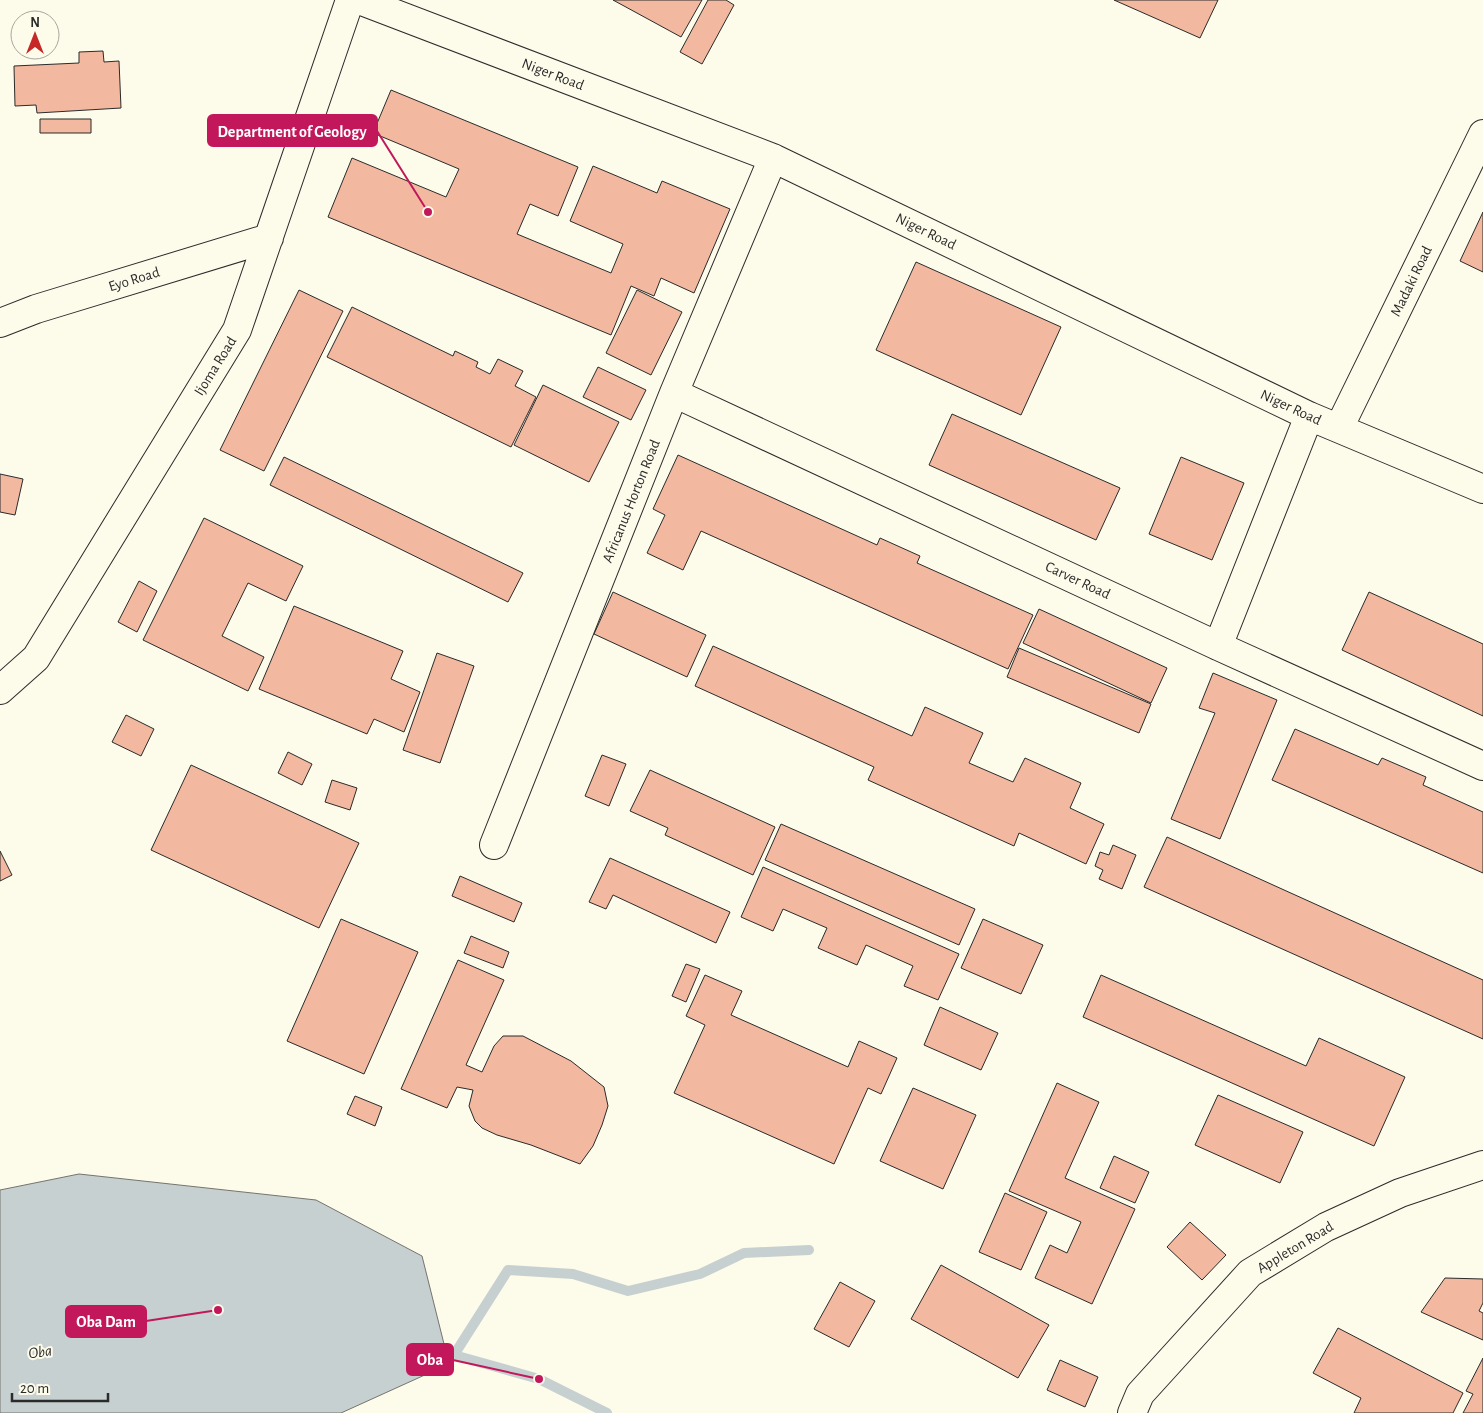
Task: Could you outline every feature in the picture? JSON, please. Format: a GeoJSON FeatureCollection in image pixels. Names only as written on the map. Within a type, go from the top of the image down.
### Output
{"type":"FeatureCollection","features":[{"type":"Feature","properties":{"kind":"street","name":"Ijoma Road"},"geometry":{"type":"LineString","coordinates":[[0,690],[36,658],[237,330],[350,0]]}},
{"type":"Feature","properties":{"kind":"street","name":"Niger Road"},"geometry":{"type":"LineString","coordinates":[[358,0],[773,158],[1309,416],[1483,489]]}},
{"type":"Feature","properties":{"kind":"street","name":"Madaki Road"},"geometry":{"type":"LineString","coordinates":[[1339,428],[1483,134]]}},
{"type":"Feature","properties":{"kind":"street","name":"Africanus Horton Road"},"geometry":{"type":"LineString","coordinates":[[494,846],[674,393],[773,158]]}},
{"type":"Feature","properties":{"kind":"street","name":"Eyo Road"},"geometry":{"type":"LineString","coordinates":[[0,323],[36,309],[269,238]]}},
{"type":"Feature","properties":{"kind":"street","name":"Carver Road"},"geometry":{"type":"LineString","coordinates":[[674,393],[1218,646],[1483,766]]}},
{"type":"Feature","properties":{"kind":"street"},"geometry":{"type":"LineString","coordinates":[[1218,646],[1309,416]]}},
{"type":"Feature","properties":{"kind":"street","name":"Appleton Road"},"geometry":{"type":"LineString","coordinates":[[1132,1413],[1140,1394],[1250,1273],[1326,1226],[1400,1193],[1483,1166]]}},
{"type":"Feature","properties":{"kind":"water"},"geometry":{"type":"Polygon","coordinates":[[[79,1174],[316,1200],[422,1256],[449,1364],[341,1413],[0,1413],[0,1190],[79,1174]]]}},
{"type":"Feature","properties":{"kind":"building"},"geometry":{"type":"Polygon","coordinates":[[[613,0],[702,0],[681,37],[613,0]]]}},
{"type":"Feature","properties":{"kind":"building"},"geometry":{"type":"Polygon","coordinates":[[[708,0],[726,0],[734,5],[702,64],[680,52],[708,0]]]}},
{"type":"Feature","properties":{"kind":"building"},"geometry":{"type":"Polygon","coordinates":[[[1114,0],[1218,0],[1200,38],[1114,0]]]}},
{"type":"Feature","properties":{"kind":"building"},"geometry":{"type":"Polygon","coordinates":[[[103,51],[104,62],[119,61],[121,108],[37,113],[36,105],[15,106],[14,66],[79,63],[79,52],[103,51]]]}},
{"type":"Feature","properties":{"kind":"building"},"geometry":{"type":"Polygon","coordinates":[[[391,90],[578,167],[558,216],[530,204],[517,234],[611,273],[623,244],[570,221],[593,166],[657,193],[662,181],[730,209],[694,293],[661,278],[654,296],[631,286],[611,335],[328,217],[352,158],[446,197],[459,169],[373,133],[391,90]]]}},
{"type":"Feature","properties":{"kind":"building"},"geometry":{"type":"Polygon","coordinates":[[[40,119],[91,119],[91,133],[40,133],[40,119]]]}},
{"type":"Feature","properties":{"kind":"building"},"geometry":{"type":"Polygon","coordinates":[[[1483,212],[1483,272],[1460,261],[1483,212]]]}},
{"type":"Feature","properties":{"kind":"building"},"geometry":{"type":"Polygon","coordinates":[[[916,262],[1061,327],[1021,415],[876,350],[916,262]]]}},
{"type":"Feature","properties":{"kind":"building"},"geometry":{"type":"Polygon","coordinates":[[[299,290],[343,311],[264,471],[220,450],[299,290]]]}},
{"type":"Feature","properties":{"kind":"building"},"geometry":{"type":"Polygon","coordinates":[[[637,290],[682,312],[651,375],[606,353],[637,290]]]}},
{"type":"Feature","properties":{"kind":"building"},"geometry":{"type":"Polygon","coordinates":[[[352,307],[453,356],[455,351],[478,362],[476,367],[490,374],[498,359],[523,371],[515,386],[536,397],[511,447],[327,357],[352,307]]]}},
{"type":"Feature","properties":{"kind":"building"},"geometry":{"type":"Polygon","coordinates":[[[598,367],[646,390],[631,420],[583,397],[598,367]]]}},
{"type":"Feature","properties":{"kind":"building"},"geometry":{"type":"Polygon","coordinates":[[[543,385],[619,422],[589,482],[514,445],[543,385]]]}},
{"type":"Feature","properties":{"kind":"building"},"geometry":{"type":"Polygon","coordinates":[[[952,414],[1120,488],[1096,540],[929,465],[952,414]]]}},
{"type":"Feature","properties":{"kind":"building"},"geometry":{"type":"Polygon","coordinates":[[[678,455],[877,545],[880,538],[920,556],[917,563],[1033,615],[1008,669],[701,531],[683,570],[647,553],[665,515],[653,509],[678,455]]]}},
{"type":"Feature","properties":{"kind":"building"},"geometry":{"type":"Polygon","coordinates":[[[284,457],[523,573],[508,602],[270,485],[284,457]]]}},
{"type":"Feature","properties":{"kind":"building"},"geometry":{"type":"Polygon","coordinates":[[[1181,457],[1244,483],[1212,560],[1149,534],[1181,457]]]}},
{"type":"Feature","properties":{"kind":"building"},"geometry":{"type":"Polygon","coordinates":[[[0,474],[23,479],[15,515],[0,512],[0,474]]]}},
{"type":"Feature","properties":{"kind":"building"},"geometry":{"type":"Polygon","coordinates":[[[204,518],[303,566],[286,601],[248,583],[222,636],[264,657],[248,691],[143,640],[204,518]]]}},
{"type":"Feature","properties":{"kind":"building"},"geometry":{"type":"Polygon","coordinates":[[[139,581],[157,591],[137,632],[118,622],[139,581]]]}},
{"type":"Feature","properties":{"kind":"building"},"geometry":{"type":"Polygon","coordinates":[[[613,592],[706,635],[687,677],[594,634],[613,592]]]}},
{"type":"Feature","properties":{"kind":"building"},"geometry":{"type":"Polygon","coordinates":[[[1369,592],[1483,644],[1483,716],[1342,650],[1369,592]]]}},
{"type":"Feature","properties":{"kind":"building"},"geometry":{"type":"Polygon","coordinates":[[[294,606],[403,651],[391,679],[420,692],[404,732],[374,719],[367,734],[259,689],[294,606]]]}},
{"type":"Feature","properties":{"kind":"building"},"geometry":{"type":"Polygon","coordinates":[[[1039,609],[1167,668],[1151,703],[1023,643],[1039,609]]]}},
{"type":"Feature","properties":{"kind":"building"},"geometry":{"type":"Polygon","coordinates":[[[713,646],[912,736],[925,707],[983,733],[969,763],[1013,782],[1025,758],[1081,783],[1070,808],[1104,824],[1086,864],[1019,833],[1014,846],[868,780],[874,767],[695,686],[713,646]]]}},
{"type":"Feature","properties":{"kind":"building"},"geometry":{"type":"Polygon","coordinates":[[[1019,648],[1151,704],[1139,733],[1007,677],[1019,648]]]}},
{"type":"Feature","properties":{"kind":"building"},"geometry":{"type":"Polygon","coordinates":[[[437,653],[474,666],[440,763],[403,750],[437,653]]]}},
{"type":"Feature","properties":{"kind":"building"},"geometry":{"type":"Polygon","coordinates":[[[1213,673],[1277,700],[1220,839],[1171,819],[1215,713],[1199,708],[1213,673]]]}},
{"type":"Feature","properties":{"kind":"building"},"geometry":{"type":"Polygon","coordinates":[[[126,715],[154,729],[141,756],[112,742],[126,715]]]}},
{"type":"Feature","properties":{"kind":"building"},"geometry":{"type":"Polygon","coordinates":[[[1295,729],[1378,765],[1382,758],[1426,777],[1423,785],[1483,812],[1483,873],[1272,780],[1295,729]]]}},
{"type":"Feature","properties":{"kind":"building"},"geometry":{"type":"Polygon","coordinates":[[[288,752],[312,764],[302,785],[278,773],[288,752]]]}},
{"type":"Feature","properties":{"kind":"building"},"geometry":{"type":"Polygon","coordinates":[[[602,755],[626,764],[609,806],[585,796],[602,755]]]}},
{"type":"Feature","properties":{"kind":"building"},"geometry":{"type":"Polygon","coordinates":[[[191,765],[359,843],[319,928],[151,850],[191,765]]]}},
{"type":"Feature","properties":{"kind":"building"},"geometry":{"type":"Polygon","coordinates":[[[650,770],[775,827],[753,875],[665,835],[668,828],[630,811],[650,770]]]}},
{"type":"Feature","properties":{"kind":"building"},"geometry":{"type":"Polygon","coordinates":[[[332,780],[357,788],[350,810],[325,802],[332,780]]]}},
{"type":"Feature","properties":{"kind":"building"},"geometry":{"type":"Polygon","coordinates":[[[781,824],[975,909],[959,945],[765,860],[781,824]]]}},
{"type":"Feature","properties":{"kind":"building"},"geometry":{"type":"Polygon","coordinates":[[[1167,837],[1483,980],[1483,1039],[1144,887],[1167,837]]]}},
{"type":"Feature","properties":{"kind":"building"},"geometry":{"type":"Polygon","coordinates":[[[1113,845],[1136,855],[1122,889],[1099,879],[1103,870],[1095,866],[1100,852],[1109,855],[1113,845]]]}},
{"type":"Feature","properties":{"kind":"building"},"geometry":{"type":"Polygon","coordinates":[[[0,851],[12,875],[0,881],[0,851]]]}},
{"type":"Feature","properties":{"kind":"building"},"geometry":{"type":"Polygon","coordinates":[[[610,858],[730,912],[716,943],[613,895],[606,909],[589,902],[610,858]]]}},
{"type":"Feature","properties":{"kind":"building"},"geometry":{"type":"Polygon","coordinates":[[[763,867],[959,954],[938,1000],[904,986],[913,966],[866,945],[857,965],[818,948],[827,928],[783,909],[773,931],[741,917],[763,867]]]}},
{"type":"Feature","properties":{"kind":"building"},"geometry":{"type":"Polygon","coordinates":[[[460,876],[522,903],[514,922],[452,896],[460,876]]]}},
{"type":"Feature","properties":{"kind":"building"},"geometry":{"type":"Polygon","coordinates":[[[341,919],[418,952],[364,1074],[287,1041],[341,919]]]}},
{"type":"Feature","properties":{"kind":"building"},"geometry":{"type":"Polygon","coordinates":[[[983,919],[1043,945],[1021,994],[961,968],[983,919]]]}},
{"type":"Feature","properties":{"kind":"building"},"geometry":{"type":"Polygon","coordinates":[[[471,936],[509,952],[503,968],[464,953],[471,936]]]}},
{"type":"Feature","properties":{"kind":"building"},"geometry":{"type":"Polygon","coordinates":[[[458,960],[504,980],[466,1065],[482,1072],[494,1046],[503,1036],[523,1036],[571,1061],[604,1087],[608,1106],[593,1146],[580,1164],[482,1128],[475,1121],[469,1106],[473,1090],[457,1087],[447,1108],[401,1089],[458,960]]]}},
{"type":"Feature","properties":{"kind":"building"},"geometry":{"type":"Polygon","coordinates":[[[686,964],[700,969],[686,1002],[672,996],[686,964]]]}},
{"type":"Feature","properties":{"kind":"building"},"geometry":{"type":"Polygon","coordinates":[[[705,975],[742,991],[731,1015],[848,1067],[859,1041],[897,1058],[881,1094],[868,1088],[834,1164],[674,1093],[705,1025],[686,1016],[705,975]]]}},
{"type":"Feature","properties":{"kind":"building"},"geometry":{"type":"Polygon","coordinates":[[[1101,975],[1306,1066],[1319,1038],[1405,1077],[1374,1146],[1083,1017],[1101,975]]]}},
{"type":"Feature","properties":{"kind":"building"},"geometry":{"type":"Polygon","coordinates":[[[940,1007],[998,1033],[981,1070],[924,1045],[940,1007]]]}},
{"type":"Feature","properties":{"kind":"building"},"geometry":{"type":"Polygon","coordinates":[[[1057,1083],[1099,1102],[1065,1178],[1135,1209],[1092,1304],[1035,1278],[1050,1245],[1067,1253],[1081,1222],[1009,1191],[1057,1083]]]}},
{"type":"Feature","properties":{"kind":"building"},"geometry":{"type":"Polygon","coordinates":[[[913,1088],[976,1115],[943,1189],[880,1161],[913,1088]]]}},
{"type":"Feature","properties":{"kind":"building"},"geometry":{"type":"Polygon","coordinates":[[[1218,1095],[1303,1132],[1280,1183],[1195,1145],[1218,1095]]]}},
{"type":"Feature","properties":{"kind":"building"},"geometry":{"type":"Polygon","coordinates":[[[355,1096],[382,1107],[375,1126],[347,1114],[355,1096]]]}},
{"type":"Feature","properties":{"kind":"building"},"geometry":{"type":"Polygon","coordinates":[[[1114,1156],[1149,1172],[1135,1203],[1100,1188],[1114,1156]]]}},
{"type":"Feature","properties":{"kind":"building"},"geometry":{"type":"Polygon","coordinates":[[[1005,1193],[1047,1212],[1021,1270],[979,1252],[1005,1193]]]}},
{"type":"Feature","properties":{"kind":"building"},"geometry":{"type":"Polygon","coordinates":[[[1190,1222],[1226,1255],[1202,1280],[1167,1247],[1190,1222]]]}},
{"type":"Feature","properties":{"kind":"building"},"geometry":{"type":"Polygon","coordinates":[[[941,1265],[1049,1325],[1018,1378],[911,1319],[941,1265]]]}},
{"type":"Feature","properties":{"kind":"building"},"geometry":{"type":"Polygon","coordinates":[[[1445,1278],[1483,1279],[1483,1303],[1479,1311],[1483,1313],[1483,1340],[1421,1312],[1445,1278]]]}},
{"type":"Feature","properties":{"kind":"building"},"geometry":{"type":"Polygon","coordinates":[[[840,1282],[875,1301],[849,1347],[814,1329],[840,1282]]]}},
{"type":"Feature","properties":{"kind":"building"},"geometry":{"type":"Polygon","coordinates":[[[1338,1328],[1463,1393],[1453,1413],[1354,1413],[1361,1398],[1313,1373],[1338,1328]]]}},
{"type":"Feature","properties":{"kind":"building"},"geometry":{"type":"Polygon","coordinates":[[[1483,1358],[1483,1413],[1463,1413],[1473,1394],[1466,1391],[1483,1358]]]}},
{"type":"Feature","properties":{"kind":"building"},"geometry":{"type":"Polygon","coordinates":[[[1060,1360],[1098,1377],[1085,1407],[1047,1390],[1060,1360]]]}},
{"type":"Feature","properties":{"kind":"waterway"},"geometry":{"type":"LineString","coordinates":[[454,1355],[508,1270],[573,1274],[628,1291],[700,1274],[744,1253],[809,1250]]}},
{"type":"Feature","properties":{"kind":"waterway","name":"Oba"},"geometry":{"type":"LineString","coordinates":[[432,1354],[454,1355],[539,1379],[607,1413]]}},
{"type":"Feature","properties":{"kind":"place","name":"Department of Geology"},"geometry":{"type":"Point","coordinates":[428,212]}},
{"type":"Feature","properties":{"kind":"place","name":"Oba Dam"},"geometry":{"type":"Point","coordinates":[218,1310]}},
{"type":"Feature","properties":{"kind":"place","name":"Oba"},"geometry":{"type":"Point","coordinates":[539,1379]}}]}
